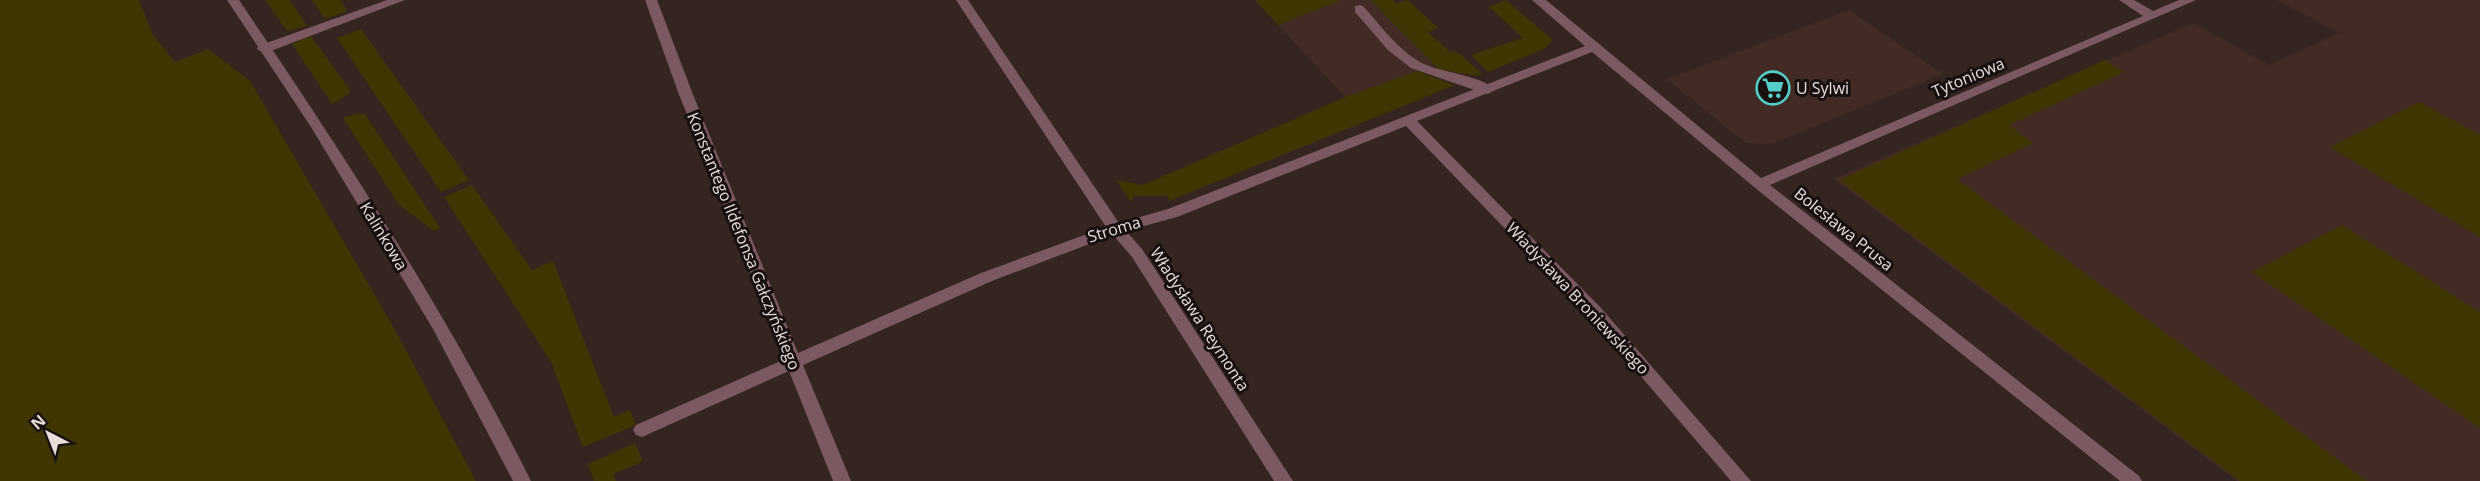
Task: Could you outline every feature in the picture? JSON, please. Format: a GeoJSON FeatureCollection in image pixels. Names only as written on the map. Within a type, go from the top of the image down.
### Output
{"type":"FeatureCollection","features":[{"type":"Feature","properties":{"kind":"street","name":"Kalinkowa"},"geometry":{"type":"LineString","coordinates":[[232,0],[317,126],[439,326],[522,481]]}},
{"type":"Feature","properties":{"kind":"street"},"geometry":{"type":"LineString","coordinates":[[263,49],[399,0]]}},
{"type":"Feature","properties":{"kind":"street","name":"Konstantego Ildefonsa Gałczyńskiego"},"geometry":{"type":"LineString","coordinates":[[651,0],[793,363],[842,481]]}},
{"type":"Feature","properties":{"kind":"street","name":"Władysława Reymonta"},"geometry":{"type":"LineString","coordinates":[[962,0],[1114,227],[1137,253],[1284,481]]}},
{"type":"Feature","properties":{"kind":"street","name":"Bolesława Prusa"},"geometry":{"type":"LineString","coordinates":[[1538,0],[1759,184],[2133,481]]}},
{"type":"Feature","properties":{"kind":"street"},"geometry":{"type":"LineString","coordinates":[[2125,0],[2152,16]]}},
{"type":"Feature","properties":{"kind":"street","name":"Tytoniowa"},"geometry":{"type":"LineString","coordinates":[[1759,184],[2190,0]]}},
{"type":"Feature","properties":{"kind":"street"},"geometry":{"type":"LineString","coordinates":[[1359,9],[1408,60],[1418,66],[1472,82],[1488,90]]}},
{"type":"Feature","properties":{"kind":"street","name":"Stroma"},"geometry":{"type":"LineString","coordinates":[[642,430],[932,300],[1114,227],[1172,213],[1593,47]]}},
{"type":"Feature","properties":{"kind":"street","name":"Władysława Broniewskiego"},"geometry":{"type":"LineString","coordinates":[[1409,121],[1595,312],[1742,481]]}},
{"type":"Feature","properties":{"kind":"shaded area"},"geometry":{"type":"Polygon","coordinates":[[[0,0],[139,0],[153,35],[175,62],[208,49],[250,81],[394,328],[476,481],[0,481],[0,0]]]}},
{"type":"Feature","properties":{"kind":"shaded area"},"geometry":{"type":"Polygon","coordinates":[[[265,0],[290,0],[307,26],[287,31],[265,0]]]}},
{"type":"Feature","properties":{"kind":"shaded area"},"geometry":{"type":"Polygon","coordinates":[[[312,0],[340,0],[347,9],[345,12],[325,19],[312,0]]]}},
{"type":"Feature","properties":{"kind":"shaded area"},"geometry":{"type":"Polygon","coordinates":[[[1255,0],[1342,0],[1278,25],[1255,0]]]}},
{"type":"Feature","properties":{"kind":"shaded area"},"geometry":{"type":"Polygon","coordinates":[[[1342,0],[1371,0],[1434,65],[1345,97],[1278,25],[1342,0]]]}},
{"type":"Feature","properties":{"kind":"shaded area"},"geometry":{"type":"Polygon","coordinates":[[[1371,0],[1393,0],[1397,3],[1408,0],[1438,28],[1428,32],[1449,51],[1459,53],[1482,74],[1477,76],[1438,69],[1371,0]]]}},
{"type":"Feature","properties":{"kind":"shaded area"},"geometry":{"type":"Polygon","coordinates":[[[1506,0],[1553,40],[1544,49],[1488,72],[1471,55],[1523,38],[1489,7],[1506,0]]]}},
{"type":"Feature","properties":{"kind":"shaded area"},"geometry":{"type":"Polygon","coordinates":[[[2277,0],[2480,0],[2480,481],[2237,481],[1834,179],[2193,23],[2269,65],[2339,33],[2277,0]]]}},
{"type":"Feature","properties":{"kind":"shaded area"},"geometry":{"type":"Polygon","coordinates":[[[1849,10],[1943,74],[1771,144],[1746,143],[1667,79],[1849,10]]]}},
{"type":"Feature","properties":{"kind":"shaded area"},"geometry":{"type":"Polygon","coordinates":[[[361,29],[469,180],[441,192],[337,38],[361,29]]]}},
{"type":"Feature","properties":{"kind":"shaded area"},"geometry":{"type":"Polygon","coordinates":[[[311,36],[350,90],[349,94],[332,104],[292,44],[311,36]]]}},
{"type":"Feature","properties":{"kind":"shaded area"},"geometry":{"type":"Polygon","coordinates":[[[2105,60],[2124,72],[2009,125],[2033,143],[1957,179],[2367,481],[2240,481],[1839,180],[2105,60]]]}},
{"type":"Feature","properties":{"kind":"shaded area"},"geometry":{"type":"Polygon","coordinates":[[[1417,71],[1455,85],[1169,201],[1167,196],[1134,196],[1131,202],[1116,180],[1143,185],[1345,97],[1417,71]]]}},
{"type":"Feature","properties":{"kind":"shaded area"},"geometry":{"type":"Polygon","coordinates":[[[2419,102],[2480,135],[2480,237],[2330,147],[2419,102]]]}},
{"type":"Feature","properties":{"kind":"shaded area"},"geometry":{"type":"Polygon","coordinates":[[[365,114],[440,228],[434,231],[399,205],[343,118],[365,114]]]}},
{"type":"Feature","properties":{"kind":"shaded area"},"geometry":{"type":"Polygon","coordinates":[[[472,185],[532,270],[553,261],[614,417],[630,410],[636,425],[583,447],[551,362],[444,197],[472,185]]]}},
{"type":"Feature","properties":{"kind":"shaded area"},"geometry":{"type":"Polygon","coordinates":[[[2342,225],[2480,312],[2480,428],[2252,272],[2342,225]]]}},
{"type":"Feature","properties":{"kind":"shaded area"},"geometry":{"type":"Polygon","coordinates":[[[635,443],[643,461],[614,474],[616,481],[594,481],[588,464],[635,443]]]}},
{"type":"Feature","properties":{"kind":"place","name":"U Sylwi"},"geometry":{"type":"Point","coordinates":[1773,88]}}]}
